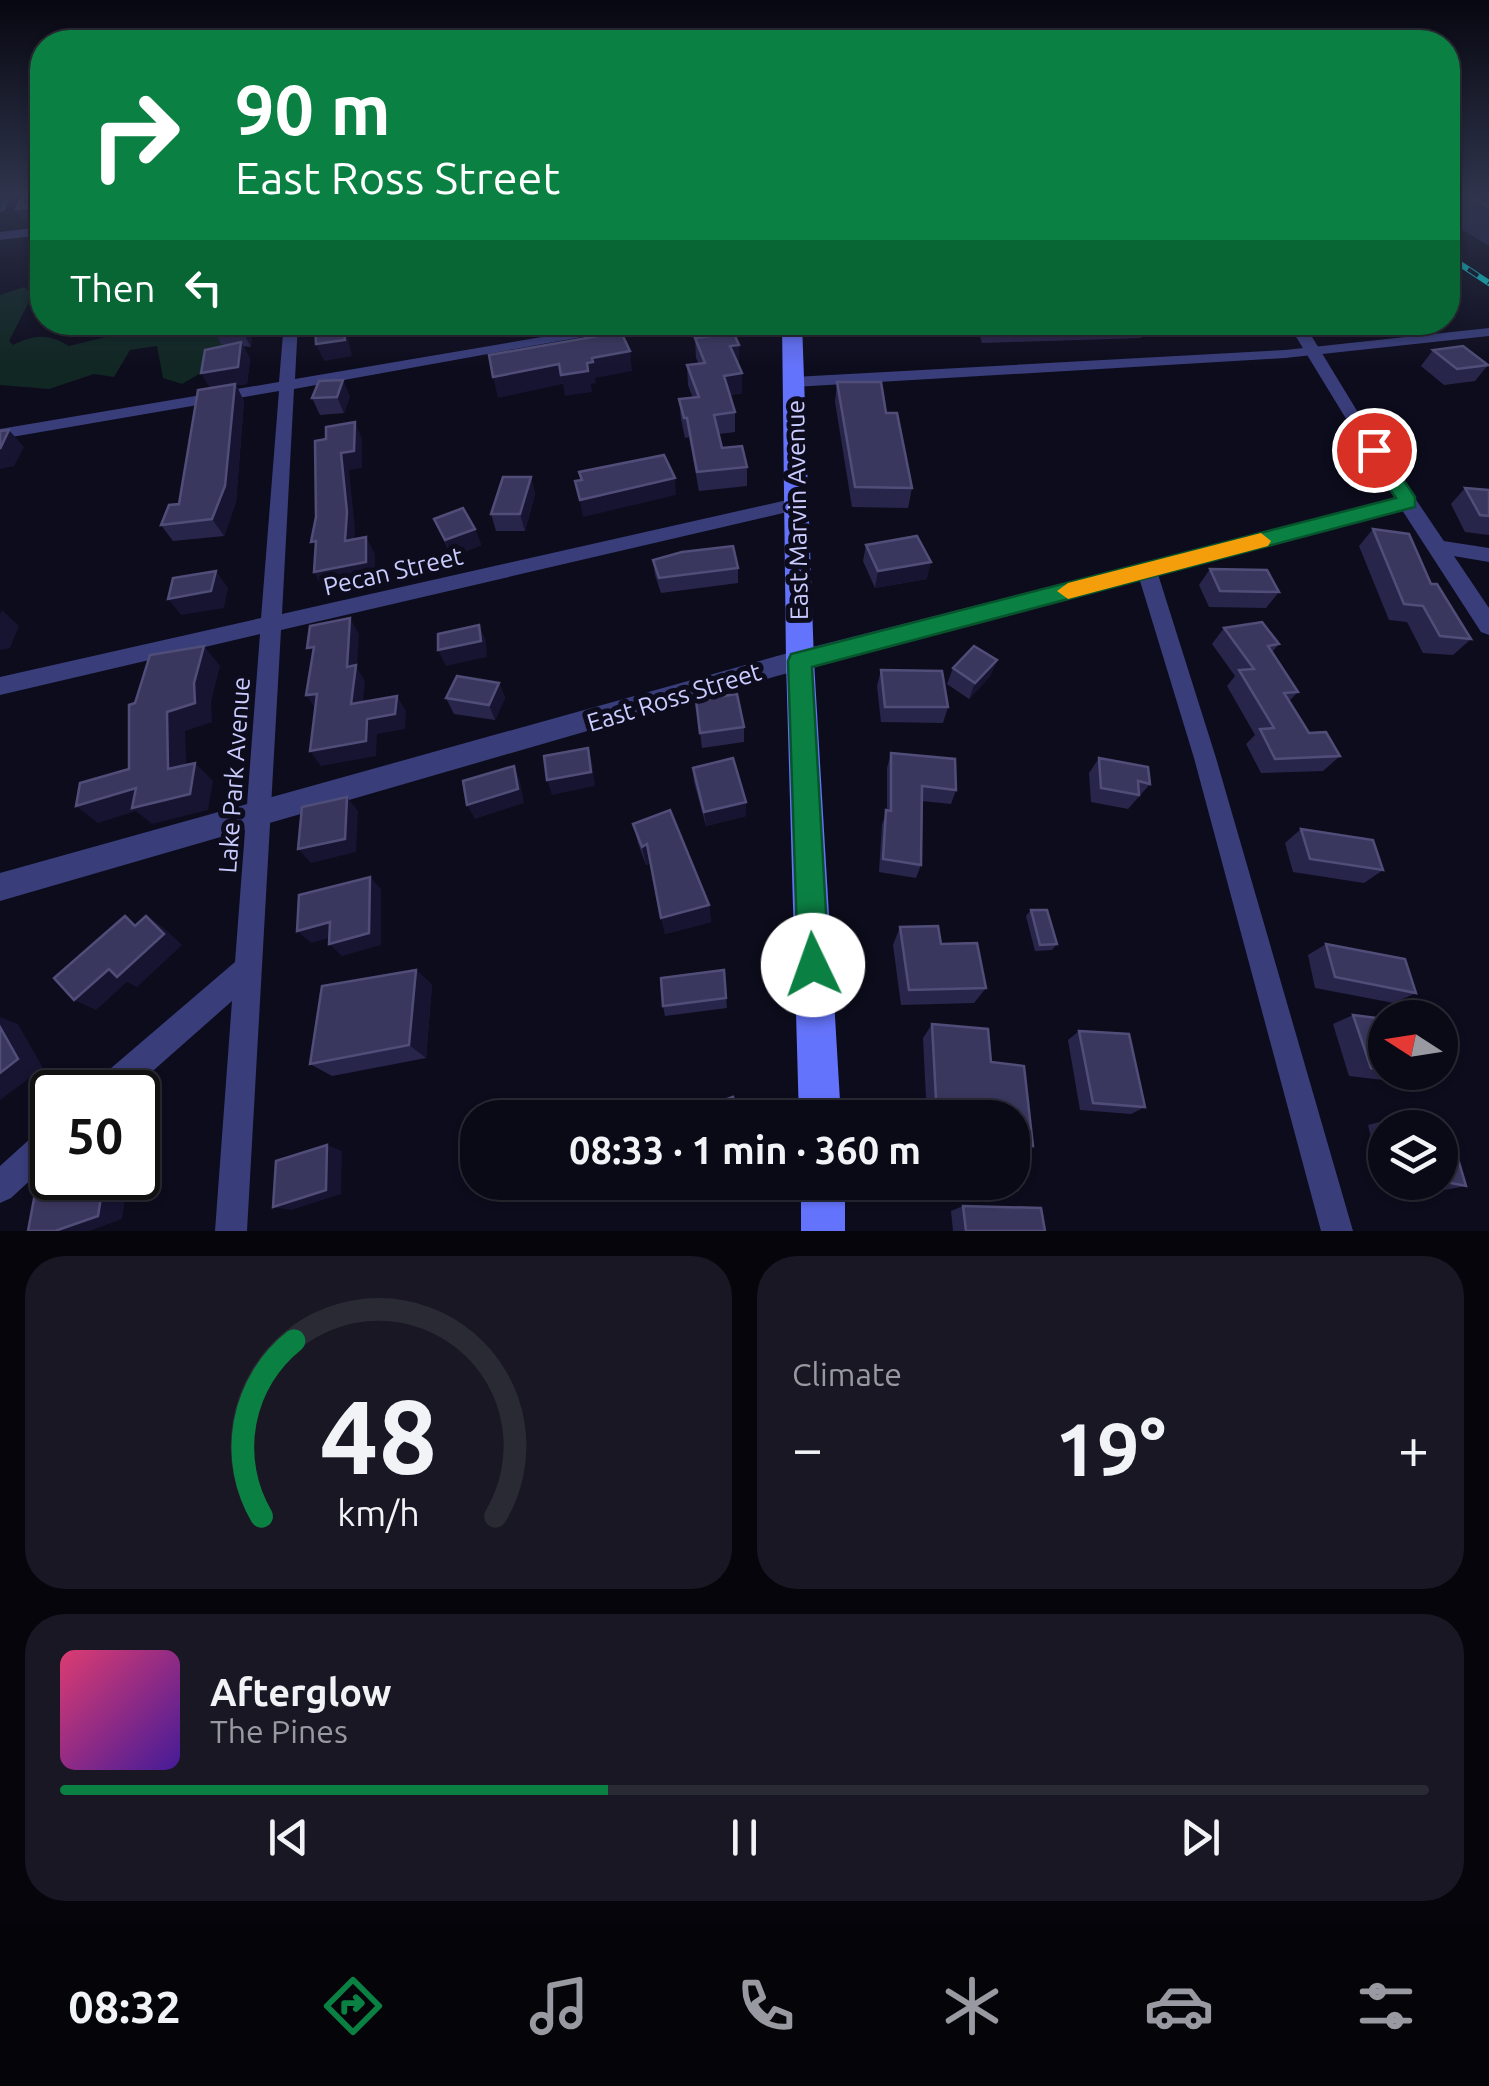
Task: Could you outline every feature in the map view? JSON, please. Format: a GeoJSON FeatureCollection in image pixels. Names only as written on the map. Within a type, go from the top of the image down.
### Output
{"type":"FeatureCollection","features":[{"type":"Feature","properties":{"kind":"main road","name":"East Marvin Avenue"},"geometry":{"type":"LineString","coordinates":[[792,335],[800,661],[819,1100]]}},
{"type":"Feature","properties":{"kind":"main road"},"geometry":{"type":"LineString","coordinates":[[823,1200],[823,1231]]}},
{"type":"Feature","properties":{"kind":"street"},"geometry":{"type":"LineString","coordinates":[[794,382],[1312,351],[1489,332]]}},
{"type":"Feature","properties":{"kind":"street","name":"Lake Park Avenue"},"geometry":{"type":"LineString","coordinates":[[231,1231],[289,335]]}},
{"type":"Feature","properties":{"kind":"street"},"geometry":{"type":"LineString","coordinates":[[0,434],[582,335]]}},
{"type":"Feature","properties":{"kind":"street"},"geometry":{"type":"LineString","coordinates":[[1303,335],[1489,626]]}},
{"type":"Feature","properties":{"kind":"street","name":"East Ross Street"},"geometry":{"type":"LineString","coordinates":[[0,887],[800,661],[1408,502]]}},
{"type":"Feature","properties":{"kind":"street","name":"Pecan Street"},"geometry":{"type":"LineString","coordinates":[[0,686],[796,504]]}},
{"type":"Feature","properties":{"kind":"street"},"geometry":{"type":"LineString","coordinates":[[1437,547],[1489,554]]}},
{"type":"Feature","properties":{"kind":"street"},"geometry":{"type":"LineString","coordinates":[[1147,571],[1210,776],[1336,1231]]}},
{"type":"Feature","properties":{"kind":"street"},"geometry":{"type":"LineString","coordinates":[[132,1070],[248,970]]}},
{"type":"Feature","properties":{"kind":"street"},"geometry":{"type":"LineString","coordinates":[[0,1187],[30,1160]]}},
{"type":"Feature","properties":{"kind":"green space"},"geometry":{"type":"Polygon","coordinates":[[[24,287],[30,292],[30,300],[9,341],[13,345],[41,337],[69,346],[114,335],[248,335],[244,348],[182,384],[163,378],[157,346],[130,350],[114,377],[94,374],[49,389],[0,385],[0,295],[24,287]]]}},
{"type":"Feature","properties":{"kind":"building"},"geometry":{"type":"Polygon","coordinates":[[[316,335],[344,335],[345,340],[316,344],[316,335]]]}},
{"type":"Feature","properties":{"kind":"building"},"geometry":{"type":"Polygon","coordinates":[[[604,335],[622,335],[630,351],[592,358],[593,362],[587,363],[588,371],[561,375],[559,364],[493,377],[489,355],[604,335]]]}},
{"type":"Feature","properties":{"kind":"building"},"geometry":{"type":"Polygon","coordinates":[[[734,335],[739,345],[730,346],[742,373],[724,376],[735,412],[714,415],[722,448],[742,446],[747,467],[697,472],[687,418],[679,399],[699,397],[687,365],[705,363],[695,338],[734,335]]]}},
{"type":"Feature","properties":{"kind":"building"},"geometry":{"type":"Polygon","coordinates":[[[241,342],[238,367],[201,373],[205,350],[241,342]]]}},
{"type":"Feature","properties":{"kind":"building"},"geometry":{"type":"Polygon","coordinates":[[[1463,346],[1488,365],[1457,369],[1433,350],[1463,346]]]}},
{"type":"Feature","properties":{"kind":"building"},"geometry":{"type":"Polygon","coordinates":[[[343,380],[337,397],[312,398],[319,381],[343,380]]]}},
{"type":"Feature","properties":{"kind":"building"},"geometry":{"type":"Polygon","coordinates":[[[837,382],[881,382],[886,413],[897,413],[912,488],[855,487],[837,382]]]}},
{"type":"Feature","properties":{"kind":"building"},"geometry":{"type":"Polygon","coordinates":[[[235,384],[225,486],[212,519],[161,525],[169,505],[179,504],[198,390],[235,384]]]}},
{"type":"Feature","properties":{"kind":"building"},"geometry":{"type":"Polygon","coordinates":[[[355,422],[354,451],[341,453],[347,512],[345,541],[366,537],[366,562],[314,572],[316,541],[311,542],[316,517],[315,441],[326,439],[326,427],[355,422]]]}},
{"type":"Feature","properties":{"kind":"building"},"geometry":{"type":"Polygon","coordinates":[[[9,430],[0,449],[0,431],[9,430]]]}},
{"type":"Feature","properties":{"kind":"building"},"geometry":{"type":"Polygon","coordinates":[[[664,455],[675,478],[580,500],[575,481],[582,480],[579,472],[664,455]]]}},
{"type":"Feature","properties":{"kind":"building"},"geometry":{"type":"Polygon","coordinates":[[[503,477],[531,477],[520,514],[491,514],[503,477]]]}},
{"type":"Feature","properties":{"kind":"building"},"geometry":{"type":"Polygon","coordinates":[[[1465,488],[1489,490],[1489,516],[1480,515],[1465,488]]]}},
{"type":"Feature","properties":{"kind":"building"},"geometry":{"type":"Polygon","coordinates":[[[463,508],[475,529],[445,540],[434,519],[463,508]]]}},
{"type":"Feature","properties":{"kind":"building"},"geometry":{"type":"Polygon","coordinates":[[[1373,529],[1409,534],[1431,584],[1437,584],[1471,639],[1440,636],[1423,606],[1404,604],[1373,529]]]}},
{"type":"Feature","properties":{"kind":"building"},"geometry":{"type":"Polygon","coordinates":[[[917,536],[931,562],[878,571],[866,545],[917,536]]]}},
{"type":"Feature","properties":{"kind":"building"},"geometry":{"type":"Polygon","coordinates":[[[733,546],[738,568],[659,578],[653,560],[682,552],[733,546]]]}},
{"type":"Feature","properties":{"kind":"building"},"geometry":{"type":"Polygon","coordinates":[[[1210,569],[1267,570],[1279,592],[1220,591],[1210,569]]]}},
{"type":"Feature","properties":{"kind":"building"},"geometry":{"type":"Polygon","coordinates":[[[216,571],[211,591],[168,599],[173,578],[216,571]]]}},
{"type":"Feature","properties":{"kind":"building"},"geometry":{"type":"Polygon","coordinates":[[[350,618],[347,667],[356,665],[351,704],[397,696],[395,714],[367,719],[366,741],[310,751],[317,694],[306,695],[314,647],[307,648],[310,626],[350,618]]]}},
{"type":"Feature","properties":{"kind":"building"},"geometry":{"type":"Polygon","coordinates":[[[1262,622],[1279,644],[1268,646],[1298,692],[1284,693],[1309,733],[1326,732],[1340,756],[1275,759],[1260,729],[1274,728],[1239,670],[1254,669],[1224,628],[1262,622]]]}},
{"type":"Feature","properties":{"kind":"building"},"geometry":{"type":"Polygon","coordinates":[[[479,625],[481,641],[438,650],[438,634],[479,625]]]}},
{"type":"Feature","properties":{"kind":"building"},"geometry":{"type":"Polygon","coordinates":[[[204,646],[194,683],[195,703],[167,712],[168,769],[195,763],[190,794],[132,808],[136,788],[76,806],[80,783],[129,769],[129,705],[135,703],[150,655],[204,646]]]}},
{"type":"Feature","properties":{"kind":"building"},"geometry":{"type":"Polygon","coordinates":[[[974,646],[997,660],[975,683],[953,668],[974,646]]]}},
{"type":"Feature","properties":{"kind":"building"},"geometry":{"type":"Polygon","coordinates":[[[881,670],[942,671],[948,707],[885,707],[881,670]]]}},
{"type":"Feature","properties":{"kind":"building"},"geometry":{"type":"Polygon","coordinates":[[[457,676],[499,683],[489,705],[446,698],[457,676]]]}},
{"type":"Feature","properties":{"kind":"building"},"geometry":{"type":"Polygon","coordinates":[[[737,694],[744,727],[700,733],[696,700],[737,694]]]}},
{"type":"Feature","properties":{"kind":"building"},"geometry":{"type":"Polygon","coordinates":[[[588,748],[591,772],[547,780],[544,756],[588,748]]]}},
{"type":"Feature","properties":{"kind":"building"},"geometry":{"type":"Polygon","coordinates":[[[891,753],[955,759],[956,790],[922,786],[921,865],[883,859],[886,810],[891,811],[891,753]]]}},
{"type":"Feature","properties":{"kind":"building"},"geometry":{"type":"Polygon","coordinates":[[[733,758],[746,802],[704,812],[693,768],[733,758]]]}},
{"type":"Feature","properties":{"kind":"building"},"geometry":{"type":"Polygon","coordinates":[[[1099,758],[1148,767],[1150,784],[1138,781],[1139,795],[1101,788],[1099,758]]]}},
{"type":"Feature","properties":{"kind":"building"},"geometry":{"type":"Polygon","coordinates":[[[514,766],[518,789],[467,805],[463,781],[514,766]]]}},
{"type":"Feature","properties":{"kind":"building"},"geometry":{"type":"Polygon","coordinates":[[[347,797],[345,839],[298,849],[302,807],[347,797]]]}},
{"type":"Feature","properties":{"kind":"building"},"geometry":{"type":"Polygon","coordinates":[[[670,810],[709,905],[661,918],[647,844],[642,847],[633,824],[670,810]]]}},
{"type":"Feature","properties":{"kind":"building"},"geometry":{"type":"Polygon","coordinates":[[[1301,829],[1373,840],[1383,870],[1310,859],[1301,829]]]}},
{"type":"Feature","properties":{"kind":"building"},"geometry":{"type":"Polygon","coordinates":[[[370,877],[369,933],[329,944],[330,922],[297,931],[299,895],[370,877]]]}},
{"type":"Feature","properties":{"kind":"building"},"geometry":{"type":"Polygon","coordinates":[[[1031,910],[1047,910],[1057,944],[1040,945],[1031,910]]]}},
{"type":"Feature","properties":{"kind":"building"},"geometry":{"type":"Polygon","coordinates":[[[125,916],[135,926],[146,916],[164,934],[117,977],[109,969],[74,1000],[54,978],[125,916]]]}},
{"type":"Feature","properties":{"kind":"building"},"geometry":{"type":"Polygon","coordinates":[[[938,926],[941,944],[977,943],[986,988],[909,990],[900,927],[938,926]]]}},
{"type":"Feature","properties":{"kind":"building"},"geometry":{"type":"Polygon","coordinates":[[[1326,944],[1405,959],[1416,993],[1335,977],[1326,944]]]}},
{"type":"Feature","properties":{"kind":"building"},"geometry":{"type":"Polygon","coordinates":[[[416,970],[409,1045],[310,1064],[322,986],[416,970]]]}},
{"type":"Feature","properties":{"kind":"building"},"geometry":{"type":"Polygon","coordinates":[[[724,970],[726,998],[663,1006],[661,978],[724,970]]]}},
{"type":"Feature","properties":{"kind":"building"},"geometry":{"type":"Polygon","coordinates":[[[1353,1015],[1368,1017],[1368,1059],[1353,1015]]]}},
{"type":"Feature","properties":{"kind":"building"},"geometry":{"type":"Polygon","coordinates":[[[932,1024],[988,1029],[991,1062],[1024,1066],[1028,1100],[936,1100],[932,1024]]]}},
{"type":"Feature","properties":{"kind":"building"},"geometry":{"type":"Polygon","coordinates":[[[0,1027],[18,1059],[0,1073],[0,1027]]]}},
{"type":"Feature","properties":{"kind":"building"},"geometry":{"type":"Polygon","coordinates":[[[1079,1031],[1129,1034],[1145,1107],[1093,1103],[1079,1031]]]}},
{"type":"Feature","properties":{"kind":"building"},"geometry":{"type":"Polygon","coordinates":[[[327,1145],[326,1190],[273,1207],[276,1161],[327,1145]]]}},
{"type":"Feature","properties":{"kind":"building"},"geometry":{"type":"Polygon","coordinates":[[[1458,1159],[1466,1186],[1458,1184],[1458,1159]]]}},
{"type":"Feature","properties":{"kind":"building"},"geometry":{"type":"Polygon","coordinates":[[[34,1200],[101,1200],[98,1216],[55,1231],[28,1231],[34,1200]]]}},
{"type":"Feature","properties":{"kind":"building"},"geometry":{"type":"Polygon","coordinates":[[[963,1206],[1041,1208],[1045,1231],[966,1231],[963,1206]]]}},
{"type":"Feature","properties":{"kind":"railway"},"geometry":{"type":"LineString","coordinates":[[1460,264],[1489,283]]}},
{"type":"Feature","properties":{"kind":"slow traffic"},"geometry":{"type":"LineString","coordinates":[[1068,591],[1261,541]]}},
{"type":"Feature","properties":{"kind":"route"},"geometry":{"type":"LineString","coordinates":[[813,965],[800,661],[1408,502],[1374,450]]}}]}
